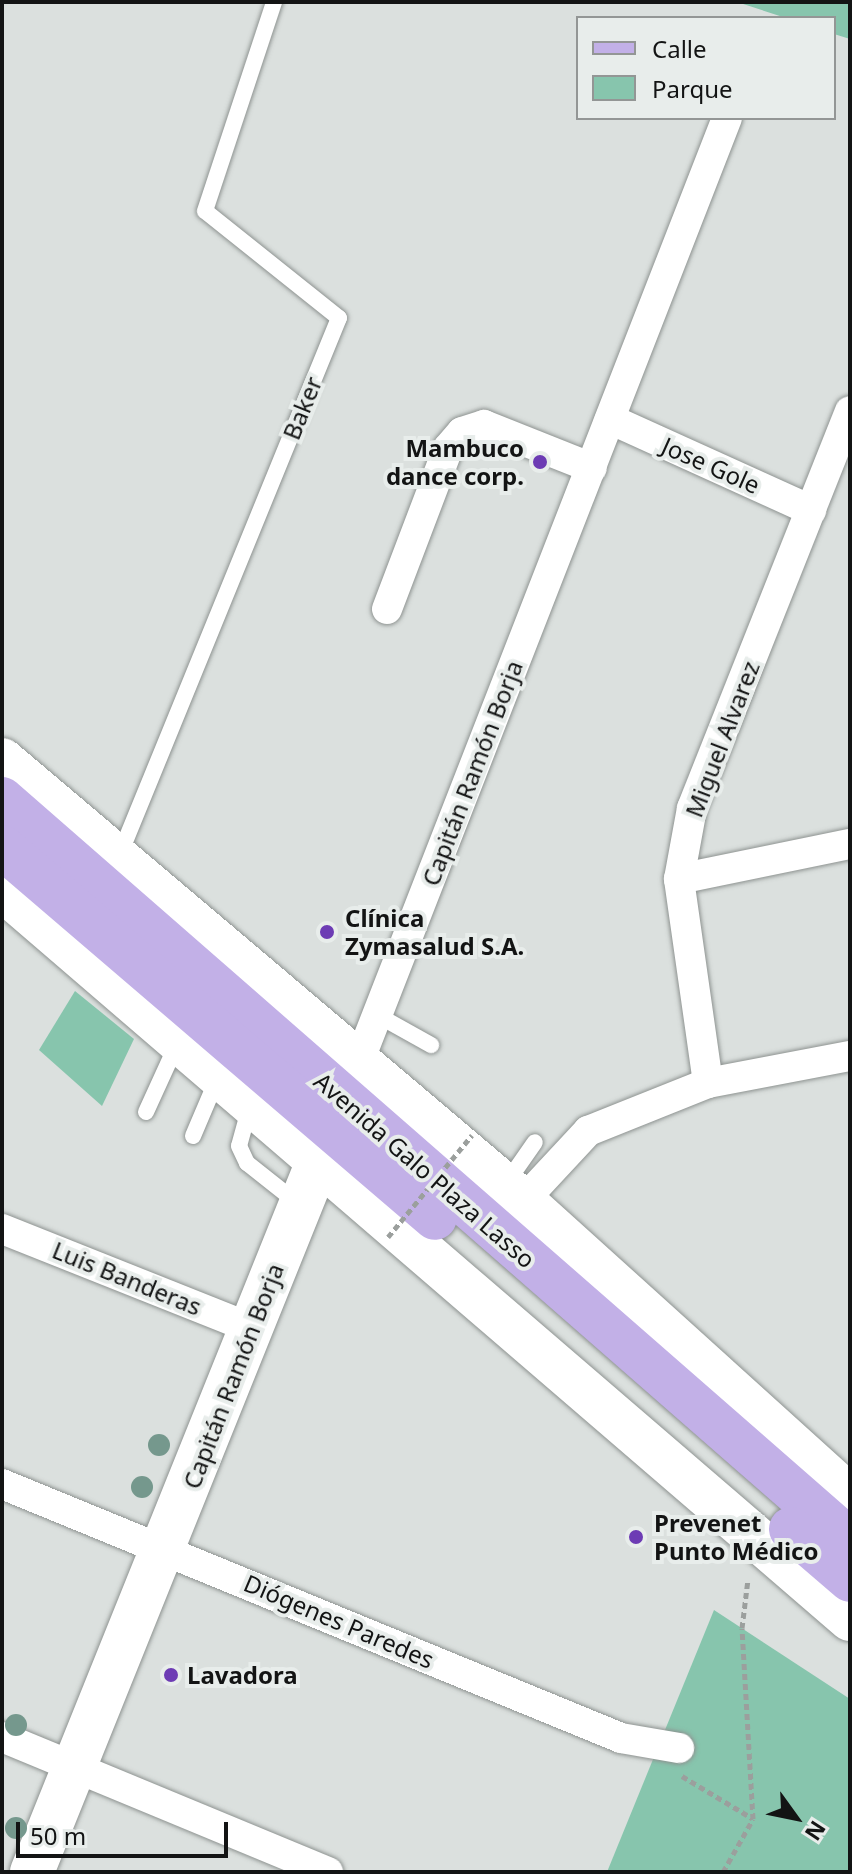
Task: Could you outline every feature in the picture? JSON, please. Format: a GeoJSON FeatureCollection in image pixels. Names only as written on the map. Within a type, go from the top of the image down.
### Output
{"type":"FeatureCollection","features":[{"type":"Feature","properties":{"kind":"main road","name":"Avenida Galo Plaza Lasso"},"geometry":{"type":"LineString","coordinates":[[2,760],[118,859],[338,1113],[752,1534],[850,1619]]}},
{"type":"Feature","properties":{"kind":"main road","name":"Avenida Galo Plaza Lasso"},"geometry":{"type":"LineString","coordinates":[[2,799],[338,1113],[850,1580]]}},
{"type":"Feature","properties":{"kind":"main road","name":"Avenida Galo Plaza Lasso"},"geometry":{"type":"LineString","coordinates":[[2,847],[338,1113],[850,1540]]}},
{"type":"Feature","properties":{"kind":"main road","name":"Avenida Galo Plaza Lasso"},"geometry":{"type":"LineString","coordinates":[[4,895],[252,1101],[338,1113],[513,1193],[850,1496]]}},
{"type":"Feature","properties":{"kind":"main road","name":"Capitán Ramón Borja"},"geometry":{"type":"LineString","coordinates":[[32,1872],[165,1549],[338,1113]]}},
{"type":"Feature","properties":{"kind":"street","name":"Capitán Ramón Borja"},"geometry":{"type":"LineString","coordinates":[[338,1113],[726,120]]}},
{"type":"Feature","properties":{"kind":"street","name":"Miguel Alvarez"},"geometry":{"type":"LineString","coordinates":[[708,1083],[679,879],[692,808],[850,411]]}},
{"type":"Feature","properties":{"kind":"street","name":"Jose Gole"},"geometry":{"type":"LineString","coordinates":[[610,419],[811,510]]}},
{"type":"Feature","properties":{"kind":"street"},"geometry":{"type":"LineString","coordinates":[[387,609],[448,448],[462,432],[484,425],[592,468]]}},
{"type":"Feature","properties":{"kind":"street"},"geometry":{"type":"LineString","coordinates":[[679,879],[850,844]]}},
{"type":"Feature","properties":{"kind":"street"},"geometry":{"type":"LineString","coordinates":[[513,1193],[588,1131],[708,1083],[850,1056]]}},
{"type":"Feature","properties":{"kind":"street","name":"Luis Banderas"},"geometry":{"type":"LineString","coordinates":[[2,1229],[251,1328]]}},
{"type":"Feature","properties":{"kind":"street","name":"Diógenes Paredes"},"geometry":{"type":"LineString","coordinates":[[2,1484],[621,1738],[679,1748]]}},
{"type":"Feature","properties":{"kind":"street"},"geometry":{"type":"LineString","coordinates":[[2,1737],[76,1765],[328,1872]]}},
{"type":"Feature","properties":{"kind":"lane","name":"Baker"},"geometry":{"type":"LineString","coordinates":[[118,859],[339,318],[205,211],[274,2]]}},
{"type":"Feature","properties":{"kind":"lane"},"geometry":{"type":"LineString","coordinates":[[377,1015],[431,1045]]}},
{"type":"Feature","properties":{"kind":"lane"},"geometry":{"type":"LineString","coordinates":[[146,1112],[180,1039]]}},
{"type":"Feature","properties":{"kind":"lane"},"geometry":{"type":"LineString","coordinates":[[193,1136],[220,1072]]}},
{"type":"Feature","properties":{"kind":"lane"},"geometry":{"type":"LineString","coordinates":[[252,1101],[239,1146],[247,1163],[300,1206]]}},
{"type":"Feature","properties":{"kind":"lane"},"geometry":{"type":"LineString","coordinates":[[513,1193],[535,1142]]}},
{"type":"Feature","properties":{"kind":"path"},"geometry":{"type":"LineString","coordinates":[[388,1237],[472,1135]]}},
{"type":"Feature","properties":{"kind":"path"},"geometry":{"type":"LineString","coordinates":[[723,1872],[753,1819],[742,1628],[752,1534]]}},
{"type":"Feature","properties":{"kind":"path"},"geometry":{"type":"LineString","coordinates":[[679,1748],[681,1776],[753,1819]]}},
{"type":"Feature","properties":{"kind":"green space"},"geometry":{"type":"Polygon","coordinates":[[[737,2],[850,2],[850,39],[836,35],[836,16],[780,16],[737,2]]]}},
{"type":"Feature","properties":{"kind":"green space"},"geometry":{"type":"Polygon","coordinates":[[[75,991],[134,1039],[102,1106],[39,1050],[75,991]]]}},
{"type":"Feature","properties":{"kind":"green space"},"geometry":{"type":"Polygon","coordinates":[[[714,1610],[850,1699],[850,1872],[607,1872],[714,1610]]]}},
{"type":"Feature","properties":{"kind":"place","name":"Mambuco dance corp."},"geometry":{"type":"Point","coordinates":[540,462]}},
{"type":"Feature","properties":{"kind":"place","name":"Clínica Zymasalud S.A."},"geometry":{"type":"Point","coordinates":[327,932]}},
{"type":"Feature","properties":{"kind":"place","name":"Prevenet Punto Médico"},"geometry":{"type":"Point","coordinates":[636,1537]}},
{"type":"Feature","properties":{"kind":"place","name":"Lavadora"},"geometry":{"type":"Point","coordinates":[171,1675]}}]}
